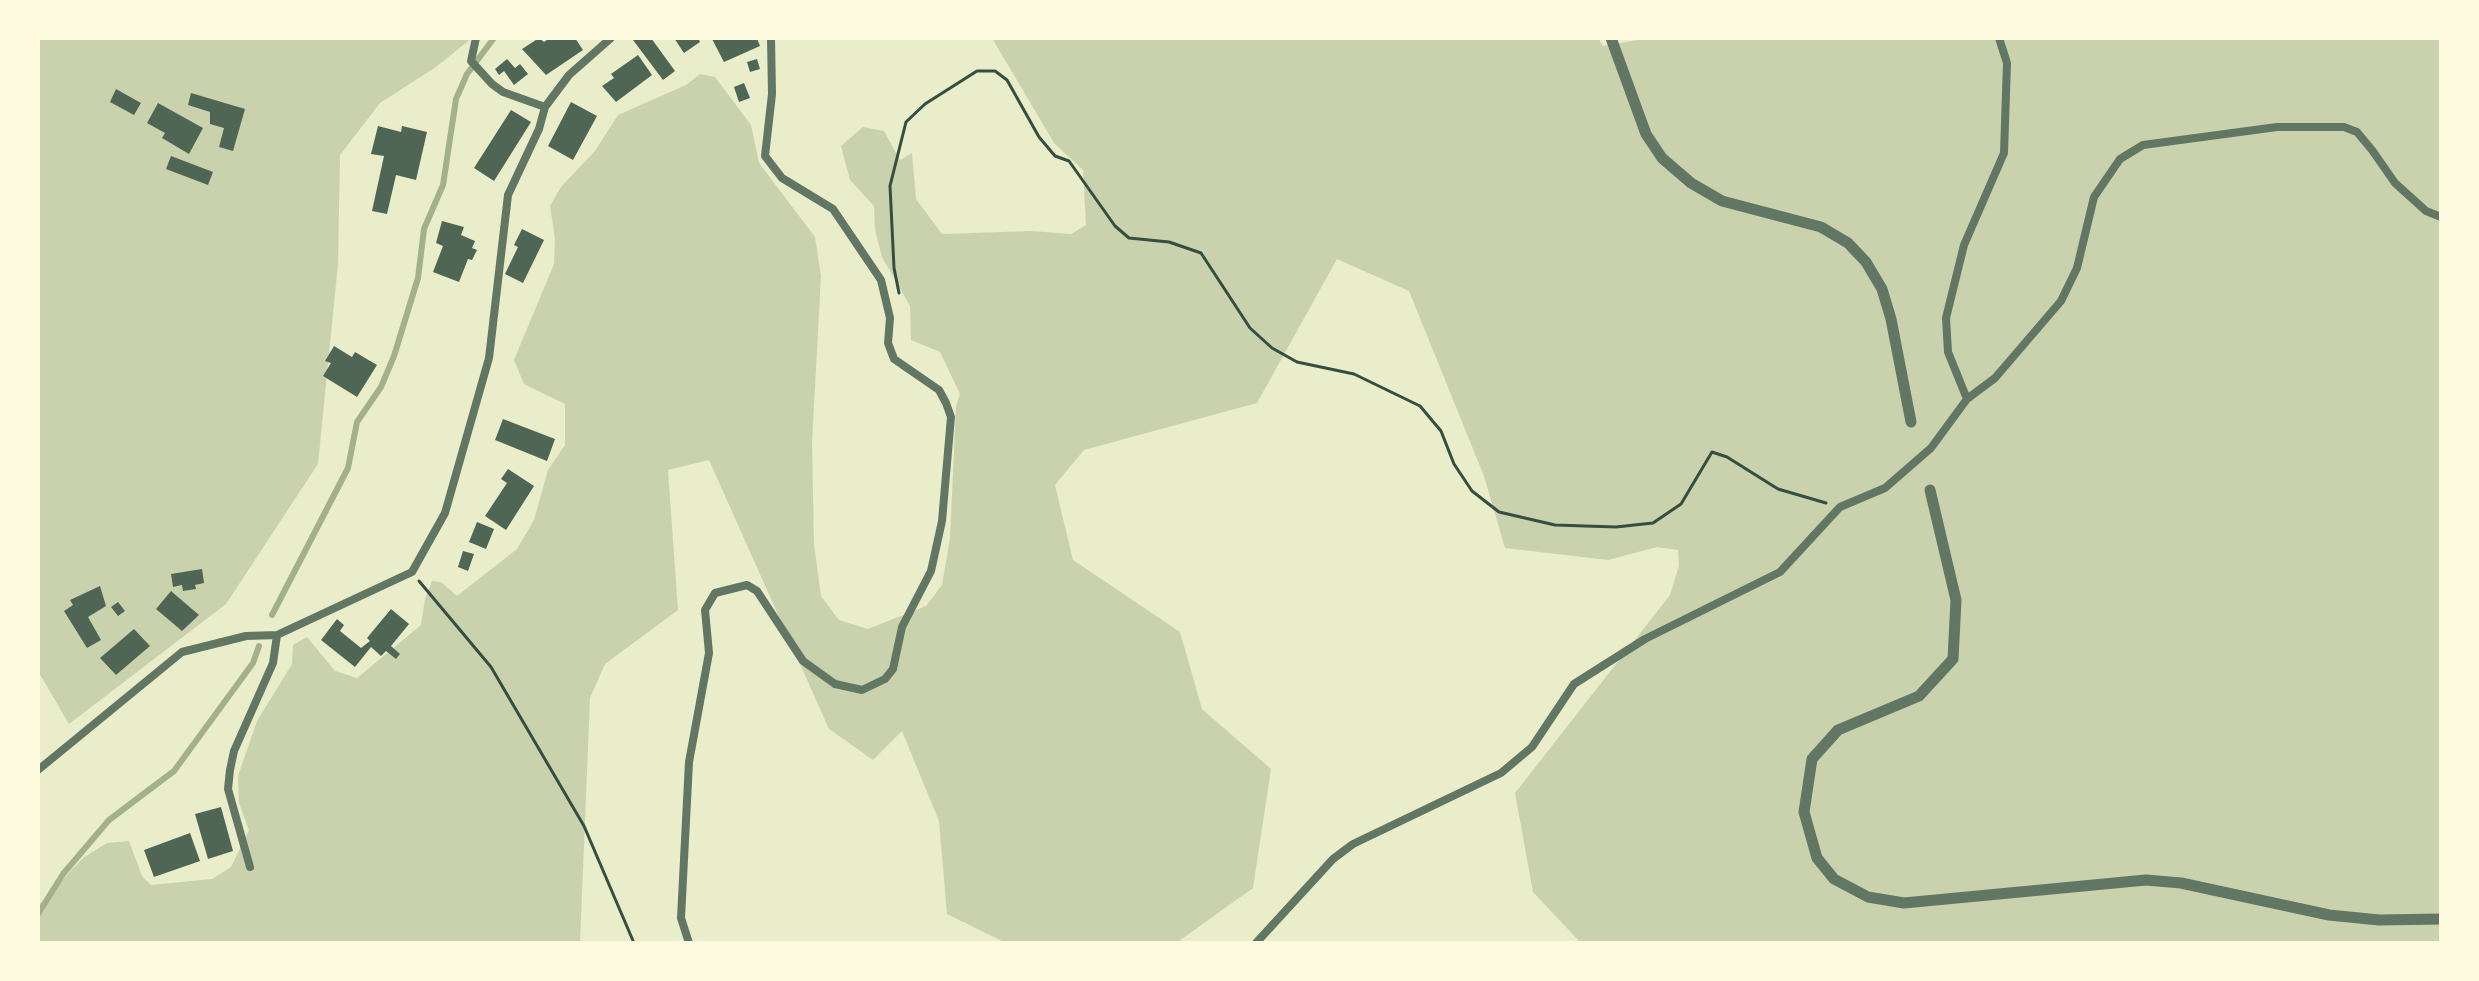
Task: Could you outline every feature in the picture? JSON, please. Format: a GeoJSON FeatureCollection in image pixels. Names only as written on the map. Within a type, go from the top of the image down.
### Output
{"type":"FeatureCollection","features":[{"type":"Feature","properties":{"kind":"street"},"geometry":{"type":"LineString","coordinates":[[476,38],[471,61],[503,92],[545,107]]}},
{"type":"Feature","properties":{"kind":"street"},"geometry":{"type":"LineString","coordinates":[[38,770],[182,652],[246,636],[277,635],[412,572],[445,513],[489,358],[508,195],[539,129],[545,107],[569,75],[611,38]]}},
{"type":"Feature","properties":{"kind":"street"},"geometry":{"type":"LineString","coordinates":[[689,943],[681,918],[689,762],[709,653],[705,610],[715,593],[747,585],[757,591],[803,661],[835,684],[862,690],[885,679],[893,669],[902,627],[931,571],[942,521],[951,417],[939,390],[894,359],[888,343],[890,318],[881,280],[833,209],[782,178],[765,156],[772,94],[771,38]]}},
{"type":"Feature","properties":{"kind":"street"},"geometry":{"type":"LineString","coordinates":[[1611,38],[1646,134],[1662,158],[1691,183],[1722,201],[1821,227],[1848,243],[1866,262],[1882,289],[1891,319],[1911,422]]}},
{"type":"Feature","properties":{"kind":"street"},"geometry":{"type":"LineString","coordinates":[[1967,399],[1948,352],[1946,318],[1964,245],[2004,153],[2007,63],[1999,38]]}},
{"type":"Feature","properties":{"kind":"street"},"geometry":{"type":"LineString","coordinates":[[1246,943],[1257,941],[1333,859],[1353,844],[1501,773],[1532,747],[1574,684],[1645,639],[1780,572],[1840,507],[1885,488],[1931,448],[1967,399],[1995,378],[2061,301],[2077,268],[2094,197],[2120,159],[2143,145],[2277,127],[2344,127],[2357,132],[2395,183],[2426,211],[2441,217]]}},
{"type":"Feature","properties":{"kind":"street"},"geometry":{"type":"LineString","coordinates":[[1930,490],[1956,600],[1953,659],[1919,696],[1838,730],[1812,759],[1804,812],[1817,858],[1834,879],[1868,897],[1904,903],[2146,880],[2181,883],[2329,915],[2379,920],[2441,919]]}},
{"type":"Feature","properties":{"kind":"street"},"geometry":{"type":"LineString","coordinates":[[250,867],[228,789],[230,770],[234,751],[273,663],[277,635]]}},
{"type":"Feature","properties":{"kind":"path"},"geometry":{"type":"LineString","coordinates":[[890,318],[899,307],[890,186],[906,122],[925,104],[977,71],[995,71],[1007,80],[1039,137],[1055,156],[1069,161],[1122,232],[1129,238],[1169,242],[1201,253],[1250,328],[1272,348],[1297,362],[1354,374],[1420,406],[1441,431],[1454,464],[1472,491],[1499,512],[1555,525],[1616,527],[1653,523],[1681,504],[1712,452],[1727,457],[1778,489],[1840,507]]}},
{"type":"Feature","properties":{"kind":"path"},"geometry":{"type":"LineString","coordinates":[[412,572],[491,667],[584,826],[634,943]]}},
{"type":"Feature","properties":{"kind":"green space"},"geometry":{"type":"Polygon","coordinates":[[[38,38],[472,38],[436,67],[380,103],[340,155],[338,264],[318,464],[226,604],[69,724],[38,671],[38,38]]]}},
{"type":"Feature","properties":{"kind":"green space"},"geometry":{"type":"Polygon","coordinates":[[[992,38],[1598,38],[1603,46],[1649,38],[2441,38],[2441,943],[1581,943],[1533,892],[1515,793],[1670,595],[1679,566],[1678,550],[1657,547],[1608,560],[1505,548],[1484,476],[1409,291],[1337,259],[1257,403],[1084,450],[1055,485],[1073,560],[1180,632],[1202,709],[1271,769],[1253,888],[1176,943],[1006,943],[947,914],[939,821],[902,731],[873,760],[829,729],[709,460],[668,470],[678,610],[605,664],[590,698],[580,943],[38,943],[38,906],[83,858],[107,843],[129,841],[142,876],[151,885],[212,879],[231,867],[249,830],[239,803],[238,776],[257,721],[292,664],[293,645],[307,637],[335,671],[357,678],[421,625],[425,599],[432,581],[441,582],[457,596],[517,549],[534,520],[548,470],[565,445],[565,404],[524,384],[514,360],[554,264],[555,239],[550,206],[561,187],[595,151],[618,115],[686,85],[700,74],[715,77],[751,125],[759,163],[815,237],[821,276],[812,443],[814,544],[821,596],[839,620],[868,629],[926,606],[942,585],[950,538],[956,406],[960,394],[940,352],[911,340],[910,306],[882,257],[875,230],[874,206],[850,180],[841,146],[863,127],[884,131],[900,160],[912,153],[916,199],[942,234],[1031,231],[1071,234],[1086,225],[1083,170],[1054,143],[992,38]]]}},
{"type":"Feature","properties":{"kind":"building"},"geometry":{"type":"Polygon","coordinates":[[[539,38],[544,42],[550,38],[575,38],[583,50],[546,75],[522,49],[539,38]]]}},
{"type":"Feature","properties":{"kind":"building"},"geometry":{"type":"Polygon","coordinates":[[[651,38],[675,71],[663,80],[633,40],[651,38]]]}},
{"type":"Feature","properties":{"kind":"building"},"geometry":{"type":"Polygon","coordinates":[[[674,38],[698,38],[700,42],[684,53],[674,38]]]}},
{"type":"Feature","properties":{"kind":"building"},"geometry":{"type":"Polygon","coordinates":[[[757,38],[760,46],[724,62],[712,39],[757,38]]]}},
{"type":"Feature","properties":{"kind":"building"},"geometry":{"type":"Polygon","coordinates":[[[638,55],[652,75],[616,102],[602,86],[614,78],[611,74],[638,55]]]}},
{"type":"Feature","properties":{"kind":"building"},"geometry":{"type":"Polygon","coordinates":[[[507,59],[515,68],[520,64],[528,74],[514,85],[504,71],[499,75],[495,69],[507,59]]]}},
{"type":"Feature","properties":{"kind":"building"},"geometry":{"type":"Polygon","coordinates":[[[757,59],[760,69],[750,72],[747,62],[757,59]]]}},
{"type":"Feature","properties":{"kind":"building"},"geometry":{"type":"Polygon","coordinates":[[[744,83],[750,98],[739,102],[734,87],[744,83]]]}},
{"type":"Feature","properties":{"kind":"building"},"geometry":{"type":"Polygon","coordinates":[[[116,89],[141,103],[134,115],[110,102],[116,89]]]}},
{"type":"Feature","properties":{"kind":"building"},"geometry":{"type":"Polygon","coordinates":[[[191,93],[245,109],[233,151],[219,147],[224,128],[210,124],[210,112],[188,105],[191,93]]]}},
{"type":"Feature","properties":{"kind":"building"},"geometry":{"type":"Polygon","coordinates":[[[571,102],[597,116],[573,160],[548,146],[571,102]]]}},
{"type":"Feature","properties":{"kind":"building"},"geometry":{"type":"Polygon","coordinates":[[[158,103],[203,128],[189,154],[162,138],[165,133],[147,123],[158,103]]]}},
{"type":"Feature","properties":{"kind":"building"},"geometry":{"type":"Polygon","coordinates":[[[511,110],[531,122],[494,181],[474,168],[511,110]]]}},
{"type":"Feature","properties":{"kind":"building"},"geometry":{"type":"Polygon","coordinates":[[[378,126],[401,132],[402,126],[427,132],[416,180],[396,175],[387,214],[372,211],[384,156],[371,154],[378,126]]]}},
{"type":"Feature","properties":{"kind":"building"},"geometry":{"type":"Polygon","coordinates":[[[171,156],[213,172],[208,185],[166,169],[171,156]]]}},
{"type":"Feature","properties":{"kind":"building"},"geometry":{"type":"Polygon","coordinates":[[[442,221],[464,227],[461,235],[475,241],[472,248],[477,250],[472,260],[468,259],[459,282],[433,272],[443,246],[436,243],[442,221]]]}},
{"type":"Feature","properties":{"kind":"building"},"geometry":{"type":"Polygon","coordinates":[[[522,229],[544,240],[523,283],[505,274],[518,247],[514,245],[522,229]]]}},
{"type":"Feature","properties":{"kind":"building"},"geometry":{"type":"Polygon","coordinates":[[[334,346],[352,357],[355,352],[377,365],[357,397],[323,376],[331,363],[325,361],[334,346]]]}},
{"type":"Feature","properties":{"kind":"building"},"geometry":{"type":"Polygon","coordinates":[[[503,419],[555,439],[547,461],[495,440],[503,419]]]}},
{"type":"Feature","properties":{"kind":"building"},"geometry":{"type":"Polygon","coordinates":[[[508,469],[534,486],[506,530],[485,516],[507,483],[501,479],[508,469]]]}},
{"type":"Feature","properties":{"kind":"building"},"geometry":{"type":"Polygon","coordinates":[[[477,522],[494,529],[486,549],[469,542],[477,522]]]}},
{"type":"Feature","properties":{"kind":"building"},"geometry":{"type":"Polygon","coordinates":[[[463,551],[474,554],[468,571],[458,567],[463,551]]]}},
{"type":"Feature","properties":{"kind":"building"},"geometry":{"type":"Polygon","coordinates":[[[202,569],[204,583],[195,585],[196,589],[183,591],[182,585],[173,587],[171,574],[202,569]]]}},
{"type":"Feature","properties":{"kind":"building"},"geometry":{"type":"Polygon","coordinates":[[[100,586],[106,606],[88,617],[101,640],[87,648],[64,611],[73,605],[70,600],[100,586]]]}},
{"type":"Feature","properties":{"kind":"building"},"geometry":{"type":"Polygon","coordinates":[[[171,591],[199,615],[182,631],[156,609],[171,591]]]}},
{"type":"Feature","properties":{"kind":"building"},"geometry":{"type":"Polygon","coordinates":[[[118,602],[125,611],[118,616],[111,607],[118,602]]]}},
{"type":"Feature","properties":{"kind":"building"},"geometry":{"type":"Polygon","coordinates":[[[391,609],[409,624],[391,646],[400,654],[396,659],[386,651],[381,656],[371,647],[355,667],[321,640],[337,619],[344,625],[340,631],[361,648],[370,641],[367,638],[391,609]]]}},
{"type":"Feature","properties":{"kind":"building"},"geometry":{"type":"Polygon","coordinates":[[[134,629],[150,646],[116,675],[100,658],[134,629]]]}},
{"type":"Feature","properties":{"kind":"building"},"geometry":{"type":"Polygon","coordinates":[[[221,807],[233,851],[208,859],[195,814],[221,807]]]}},
{"type":"Feature","properties":{"kind":"building"},"geometry":{"type":"Polygon","coordinates":[[[190,833],[200,861],[154,877],[144,850],[190,833]]]}},
{"type":"Feature","properties":{"kind":"waterway"},"geometry":{"type":"LineString","coordinates":[[272,615],[348,468],[357,422],[381,387],[394,356],[418,278],[424,229],[443,185],[456,99],[467,74],[494,38]]}},
{"type":"Feature","properties":{"kind":"waterway"},"geometry":{"type":"LineString","coordinates":[[38,914],[63,874],[109,820],[174,771],[253,663],[259,646]]}}]}
